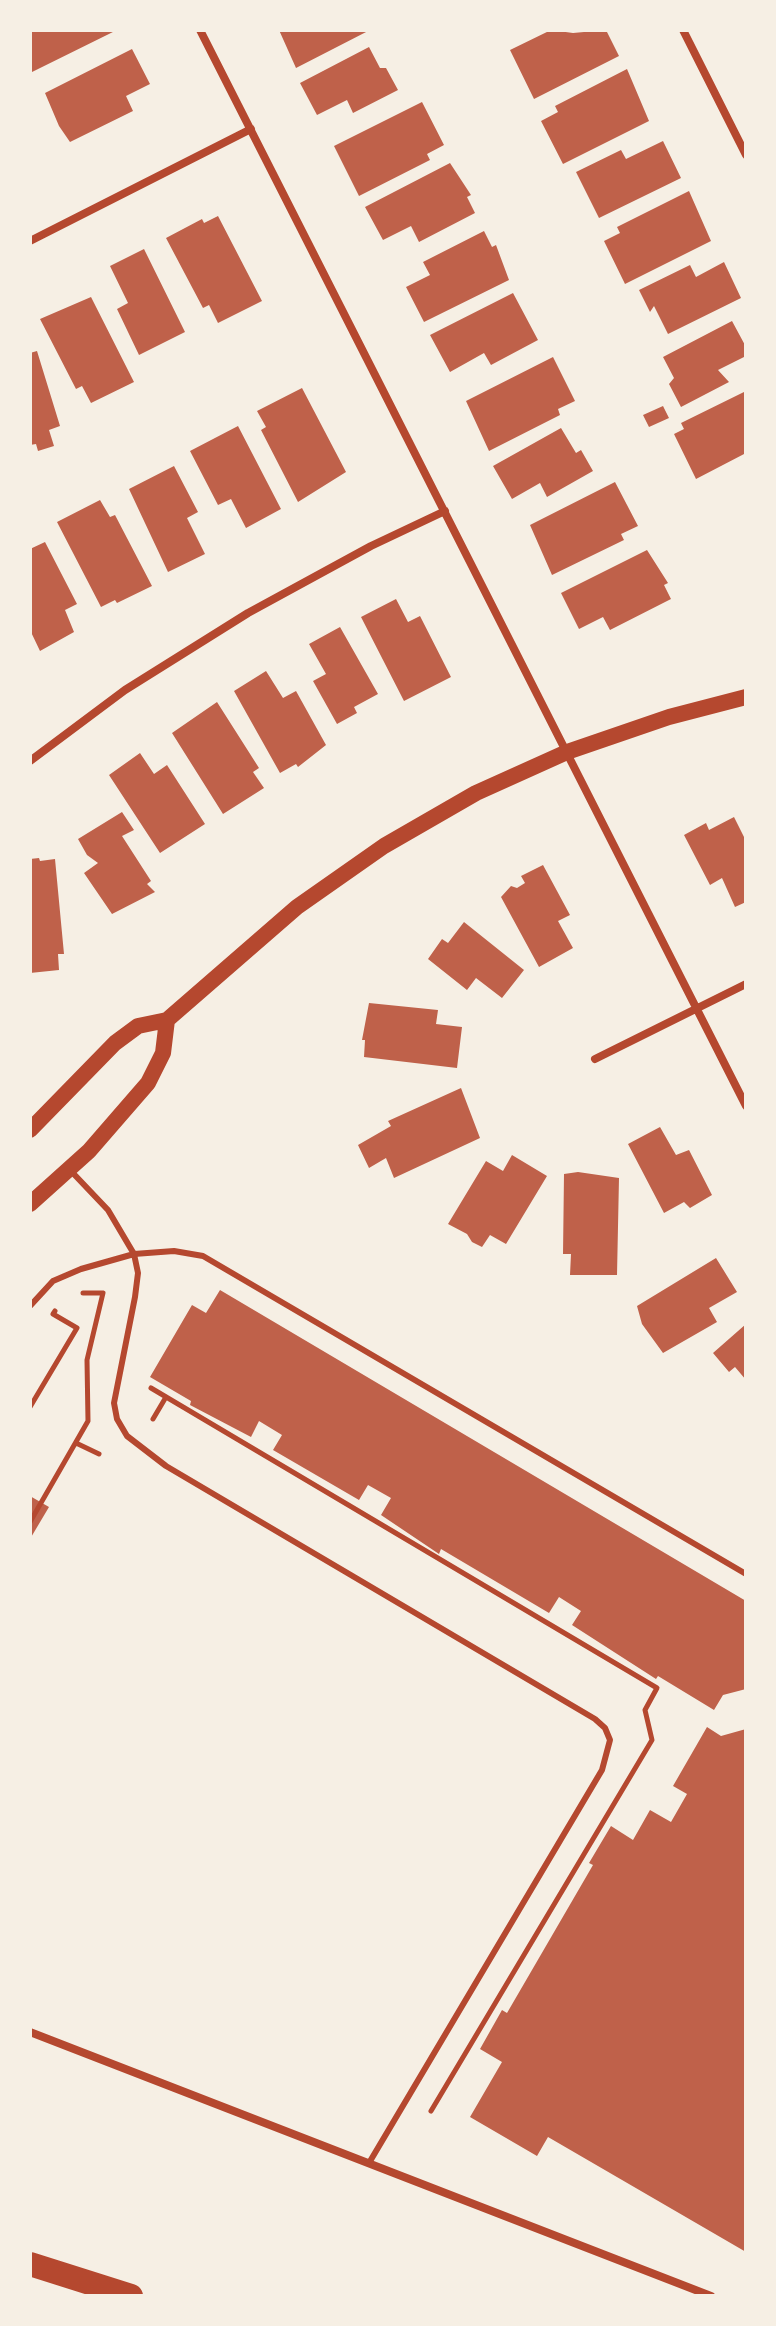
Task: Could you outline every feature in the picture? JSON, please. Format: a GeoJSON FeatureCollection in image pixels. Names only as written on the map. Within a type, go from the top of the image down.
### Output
{"type":"FeatureCollection","features":[{"type":"Feature","properties":{"kind":"highway"},"geometry":{"type":"LineString","coordinates":[[30,2264],[131,2296]]}},
{"type":"Feature","properties":{"kind":"main road"},"geometry":{"type":"LineString","coordinates":[[30,1130],[115,1043],[138,1026],[167,1020],[297,907],[384,846],[476,793],[567,752],[669,717],[746,697]]}},
{"type":"Feature","properties":{"kind":"main road"},"geometry":{"type":"LineString","coordinates":[[30,1204],[69,1169],[148,1083],[163,1053],[167,1020]]}},
{"type":"Feature","properties":{"kind":"street"},"geometry":{"type":"LineString","coordinates":[[200,30],[746,1106]]}},
{"type":"Feature","properties":{"kind":"street"},"geometry":{"type":"LineString","coordinates":[[683,30],[746,155]]}},
{"type":"Feature","properties":{"kind":"street"},"geometry":{"type":"LineString","coordinates":[[30,241],[251,129]]}},
{"type":"Feature","properties":{"kind":"street"},"geometry":{"type":"LineString","coordinates":[[30,761],[125,690],[248,613],[371,546],[445,511]]}},
{"type":"Feature","properties":{"kind":"street"},"geometry":{"type":"LineString","coordinates":[[595,1059],[746,984]]}},
{"type":"Feature","properties":{"kind":"street"},"geometry":{"type":"LineString","coordinates":[[30,2032],[711,2296]]}},
{"type":"Feature","properties":{"kind":"lane"},"geometry":{"type":"LineString","coordinates":[[69,1169],[108,1210],[134,1254],[138,1273],[135,1297],[114,1403],[117,1419],[127,1436],[166,1466],[595,1719],[605,1728],[610,1740],[602,1770],[369,2163]]}},
{"type":"Feature","properties":{"kind":"lane"},"geometry":{"type":"LineString","coordinates":[[30,1306],[53,1281],[134,1254],[174,1251],[203,1256],[236,1272],[746,1574]]}},
{"type":"Feature","properties":{"kind":"path"},"geometry":{"type":"LineString","coordinates":[[30,1522],[88,1421],[87,1360],[103,1293],[76,1295]]}},
{"type":"Feature","properties":{"kind":"path"},"geometry":{"type":"LineString","coordinates":[[30,1407],[77,1328],[53,1314],[59,1306]]}},
{"type":"Feature","properties":{"kind":"path"},"geometry":{"type":"LineString","coordinates":[[151,1388],[657,1688],[645,1710],[652,1740],[431,2111]]}},
{"type":"Feature","properties":{"kind":"path"},"geometry":{"type":"LineString","coordinates":[[153,1419],[166,1397]]}},
{"type":"Feature","properties":{"kind":"path"},"geometry":{"type":"LineString","coordinates":[[76,1443],[99,1454]]}},
{"type":"Feature","properties":{"kind":"building"},"geometry":{"type":"Polygon","coordinates":[[[30,30],[117,30],[30,73],[30,30]]]}},
{"type":"Feature","properties":{"kind":"building"},"geometry":{"type":"Polygon","coordinates":[[[279,30],[370,30],[296,68],[279,30]]]}},
{"type":"Feature","properties":{"kind":"building"},"geometry":{"type":"Polygon","coordinates":[[[551,30],[573,33],[606,30],[619,56],[534,99],[510,50],[551,30]]]}},
{"type":"Feature","properties":{"kind":"building"},"geometry":{"type":"Polygon","coordinates":[[[369,47],[380,68],[386,68],[398,90],[353,113],[347,100],[317,115],[300,83],[369,47]]]}},
{"type":"Feature","properties":{"kind":"building"},"geometry":{"type":"Polygon","coordinates":[[[132,49],[150,84],[126,96],[133,111],[70,142],[59,126],[45,93],[132,49]]]}},
{"type":"Feature","properties":{"kind":"building"},"geometry":{"type":"Polygon","coordinates":[[[627,69],[649,121],[563,164],[541,121],[558,112],[555,106],[627,69]]]}},
{"type":"Feature","properties":{"kind":"building"},"geometry":{"type":"Polygon","coordinates":[[[422,102],[444,145],[427,154],[430,160],[359,196],[334,146],[422,102]]]}},
{"type":"Feature","properties":{"kind":"building"},"geometry":{"type":"Polygon","coordinates":[[[663,141],[681,178],[599,218],[576,172],[621,150],[626,159],[663,141]]]}},
{"type":"Feature","properties":{"kind":"building"},"geometry":{"type":"Polygon","coordinates":[[[450,163],[471,195],[467,197],[475,213],[419,242],[411,226],[383,240],[365,207],[450,163]]]}},
{"type":"Feature","properties":{"kind":"building"},"geometry":{"type":"Polygon","coordinates":[[[689,191],[711,241],[625,284],[604,241],[620,233],[617,227],[689,191]]]}},
{"type":"Feature","properties":{"kind":"building"},"geometry":{"type":"Polygon","coordinates":[[[218,216],[262,301],[218,323],[209,305],[203,308],[166,238],[202,219],[204,223],[218,216]]]}},
{"type":"Feature","properties":{"kind":"building"},"geometry":{"type":"Polygon","coordinates":[[[484,231],[492,247],[496,245],[509,280],[424,322],[406,287],[430,275],[423,262],[484,231]]]}},
{"type":"Feature","properties":{"kind":"building"},"geometry":{"type":"Polygon","coordinates":[[[144,249],[185,332],[139,355],[117,309],[128,303],[110,266],[144,249]]]}},
{"type":"Feature","properties":{"kind":"building"},"geometry":{"type":"Polygon","coordinates":[[[724,262],[741,298],[668,334],[654,306],[650,312],[639,290],[690,265],[696,277],[724,262]]]}},
{"type":"Feature","properties":{"kind":"building"},"geometry":{"type":"Polygon","coordinates":[[[513,293],[538,340],[491,365],[484,353],[450,372],[430,335],[513,293]]]}},
{"type":"Feature","properties":{"kind":"building"},"geometry":{"type":"Polygon","coordinates":[[[91,297],[134,382],[91,403],[82,386],[76,389],[40,319],[91,297]]]}},
{"type":"Feature","properties":{"kind":"building"},"geometry":{"type":"Polygon","coordinates":[[[732,321],[746,347],[746,356],[718,370],[729,382],[681,407],[669,384],[674,378],[663,357],[732,321]]]}},
{"type":"Feature","properties":{"kind":"building"},"geometry":{"type":"Polygon","coordinates":[[[37,351],[60,426],[49,430],[54,446],[38,451],[36,444],[30,445],[30,353],[37,351]]]}},
{"type":"Feature","properties":{"kind":"building"},"geometry":{"type":"Polygon","coordinates":[[[553,357],[575,401],[558,409],[560,415],[489,451],[466,401],[553,357]]]}},
{"type":"Feature","properties":{"kind":"building"},"geometry":{"type":"Polygon","coordinates":[[[302,388],[346,472],[298,502],[261,430],[266,427],[257,411],[302,388]]]}},
{"type":"Feature","properties":{"kind":"building"},"geometry":{"type":"Polygon","coordinates":[[[746,391],[746,453],[696,479],[674,434],[684,429],[681,423],[746,391]]]}},
{"type":"Feature","properties":{"kind":"building"},"geometry":{"type":"Polygon","coordinates":[[[663,406],[669,418],[649,427],[643,415],[663,406]]]}},
{"type":"Feature","properties":{"kind":"building"},"geometry":{"type":"Polygon","coordinates":[[[238,426],[281,509],[246,528],[231,499],[218,505],[190,451],[238,426]]]}},
{"type":"Feature","properties":{"kind":"building"},"geometry":{"type":"Polygon","coordinates":[[[561,428],[576,453],[581,450],[593,471],[547,497],[540,483],[512,499],[493,466],[561,428]]]}},
{"type":"Feature","properties":{"kind":"building"},"geometry":{"type":"Polygon","coordinates":[[[174,466],[198,512],[187,518],[205,554],[168,572],[129,489],[174,466]]]}},
{"type":"Feature","properties":{"kind":"building"},"geometry":{"type":"Polygon","coordinates":[[[615,482],[638,526],[621,534],[624,540],[552,575],[530,525],[615,482]]]}},
{"type":"Feature","properties":{"kind":"building"},"geometry":{"type":"Polygon","coordinates":[[[100,500],[110,517],[115,515],[152,586],[101,607],[57,522],[100,500]]]}},
{"type":"Feature","properties":{"kind":"building"},"geometry":{"type":"Polygon","coordinates":[[[45,542],[77,604],[65,610],[74,632],[40,651],[30,630],[30,549],[45,542]]]}},
{"type":"Feature","properties":{"kind":"building"},"geometry":{"type":"Polygon","coordinates":[[[647,550],[668,583],[664,585],[671,599],[610,630],[603,617],[579,629],[561,593],[647,550]]]}},
{"type":"Feature","properties":{"kind":"building"},"geometry":{"type":"Polygon","coordinates":[[[396,599],[408,622],[420,616],[451,677],[404,701],[361,617],[396,599]]]}},
{"type":"Feature","properties":{"kind":"building"},"geometry":{"type":"Polygon","coordinates":[[[340,627],[378,694],[354,707],[357,713],[337,724],[313,681],[326,674],[309,644],[340,627]]]}},
{"type":"Feature","properties":{"kind":"building"},"geometry":{"type":"Polygon","coordinates":[[[266,671],[283,698],[296,691],[326,745],[298,767],[296,764],[280,773],[234,691],[266,671]]]}},
{"type":"Feature","properties":{"kind":"building"},"geometry":{"type":"Polygon","coordinates":[[[217,702],[259,768],[253,772],[264,788],[223,814],[172,733],[217,702]]]}},
{"type":"Feature","properties":{"kind":"building"},"geometry":{"type":"Polygon","coordinates":[[[140,753],[154,774],[167,765],[205,824],[160,853],[109,775],[140,753]]]}},
{"type":"Feature","properties":{"kind":"building"},"geometry":{"type":"Polygon","coordinates":[[[122,812],[134,830],[122,836],[151,881],[147,884],[155,892],[112,914],[84,873],[98,863],[87,855],[78,839],[122,812]]]}},
{"type":"Feature","properties":{"kind":"building"},"geometry":{"type":"Polygon","coordinates":[[[734,817],[746,841],[746,902],[735,907],[722,878],[710,885],[684,835],[706,823],[709,830],[734,817]]]}},
{"type":"Feature","properties":{"kind":"building"},"geometry":{"type":"Polygon","coordinates":[[[39,858],[40,861],[55,859],[64,954],[58,954],[59,970],[30,973],[30,859],[39,858]]]}},
{"type":"Feature","properties":{"kind":"building"},"geometry":{"type":"Polygon","coordinates":[[[543,865],[570,915],[558,921],[573,948],[539,967],[501,897],[511,886],[517,888],[525,883],[521,876],[543,865]]]}},
{"type":"Feature","properties":{"kind":"building"},"geometry":{"type":"Polygon","coordinates":[[[464,922],[524,970],[502,998],[476,978],[467,990],[428,959],[442,939],[448,943],[464,922]]]}},
{"type":"Feature","properties":{"kind":"building"},"geometry":{"type":"Polygon","coordinates":[[[369,1003],[438,1010],[436,1024],[462,1027],[457,1068],[364,1057],[365,1040],[362,1040],[369,1003]]]}},
{"type":"Feature","properties":{"kind":"building"},"geometry":{"type":"Polygon","coordinates":[[[461,1088],[480,1138],[394,1178],[386,1158],[369,1168],[358,1145],[391,1126],[388,1121],[461,1088]]]}},
{"type":"Feature","properties":{"kind":"building"},"geometry":{"type":"Polygon","coordinates":[[[660,1127],[676,1155],[689,1150],[712,1195],[690,1208],[684,1202],[664,1213],[628,1144],[660,1127]]]}},
{"type":"Feature","properties":{"kind":"building"},"geometry":{"type":"Polygon","coordinates":[[[512,1155],[547,1176],[506,1244],[490,1235],[482,1247],[448,1224],[486,1161],[503,1171],[512,1155]]]}},
{"type":"Feature","properties":{"kind":"building"},"geometry":{"type":"Polygon","coordinates":[[[578,1172],[619,1178],[617,1275],[570,1275],[571,1254],[563,1254],[564,1174],[578,1172]]]}},
{"type":"Feature","properties":{"kind":"building"},"geometry":{"type":"Polygon","coordinates":[[[716,1258],[737,1292],[709,1308],[717,1322],[663,1353],[642,1324],[637,1306],[716,1258]]]}},
{"type":"Feature","properties":{"kind":"building"},"geometry":{"type":"Polygon","coordinates":[[[220,1290],[746,1601],[746,1689],[723,1695],[714,1710],[658,1676],[656,1679],[572,1625],[581,1611],[559,1597],[549,1613],[441,1549],[439,1554],[381,1515],[391,1498],[368,1485],[359,1500],[273,1450],[282,1435],[259,1421],[251,1437],[190,1405],[191,1401],[150,1377],[192,1305],[206,1313],[220,1290]]]}},
{"type":"Feature","properties":{"kind":"building"},"geometry":{"type":"Polygon","coordinates":[[[746,1324],[746,1380],[735,1367],[729,1372],[713,1353],[746,1324]]]}},
{"type":"Feature","properties":{"kind":"building"},"geometry":{"type":"Polygon","coordinates":[[[30,1496],[49,1507],[30,1539],[30,1496]]]}},
{"type":"Feature","properties":{"kind":"building"},"geometry":{"type":"Polygon","coordinates":[[[707,1727],[721,1736],[746,1729],[746,2252],[548,2137],[537,2156],[470,2117],[502,2062],[480,2049],[502,2010],[507,2013],[593,1865],[589,1863],[611,1826],[633,1840],[650,1810],[671,1822],[687,1794],[673,1786],[707,1727]]]}}]}
